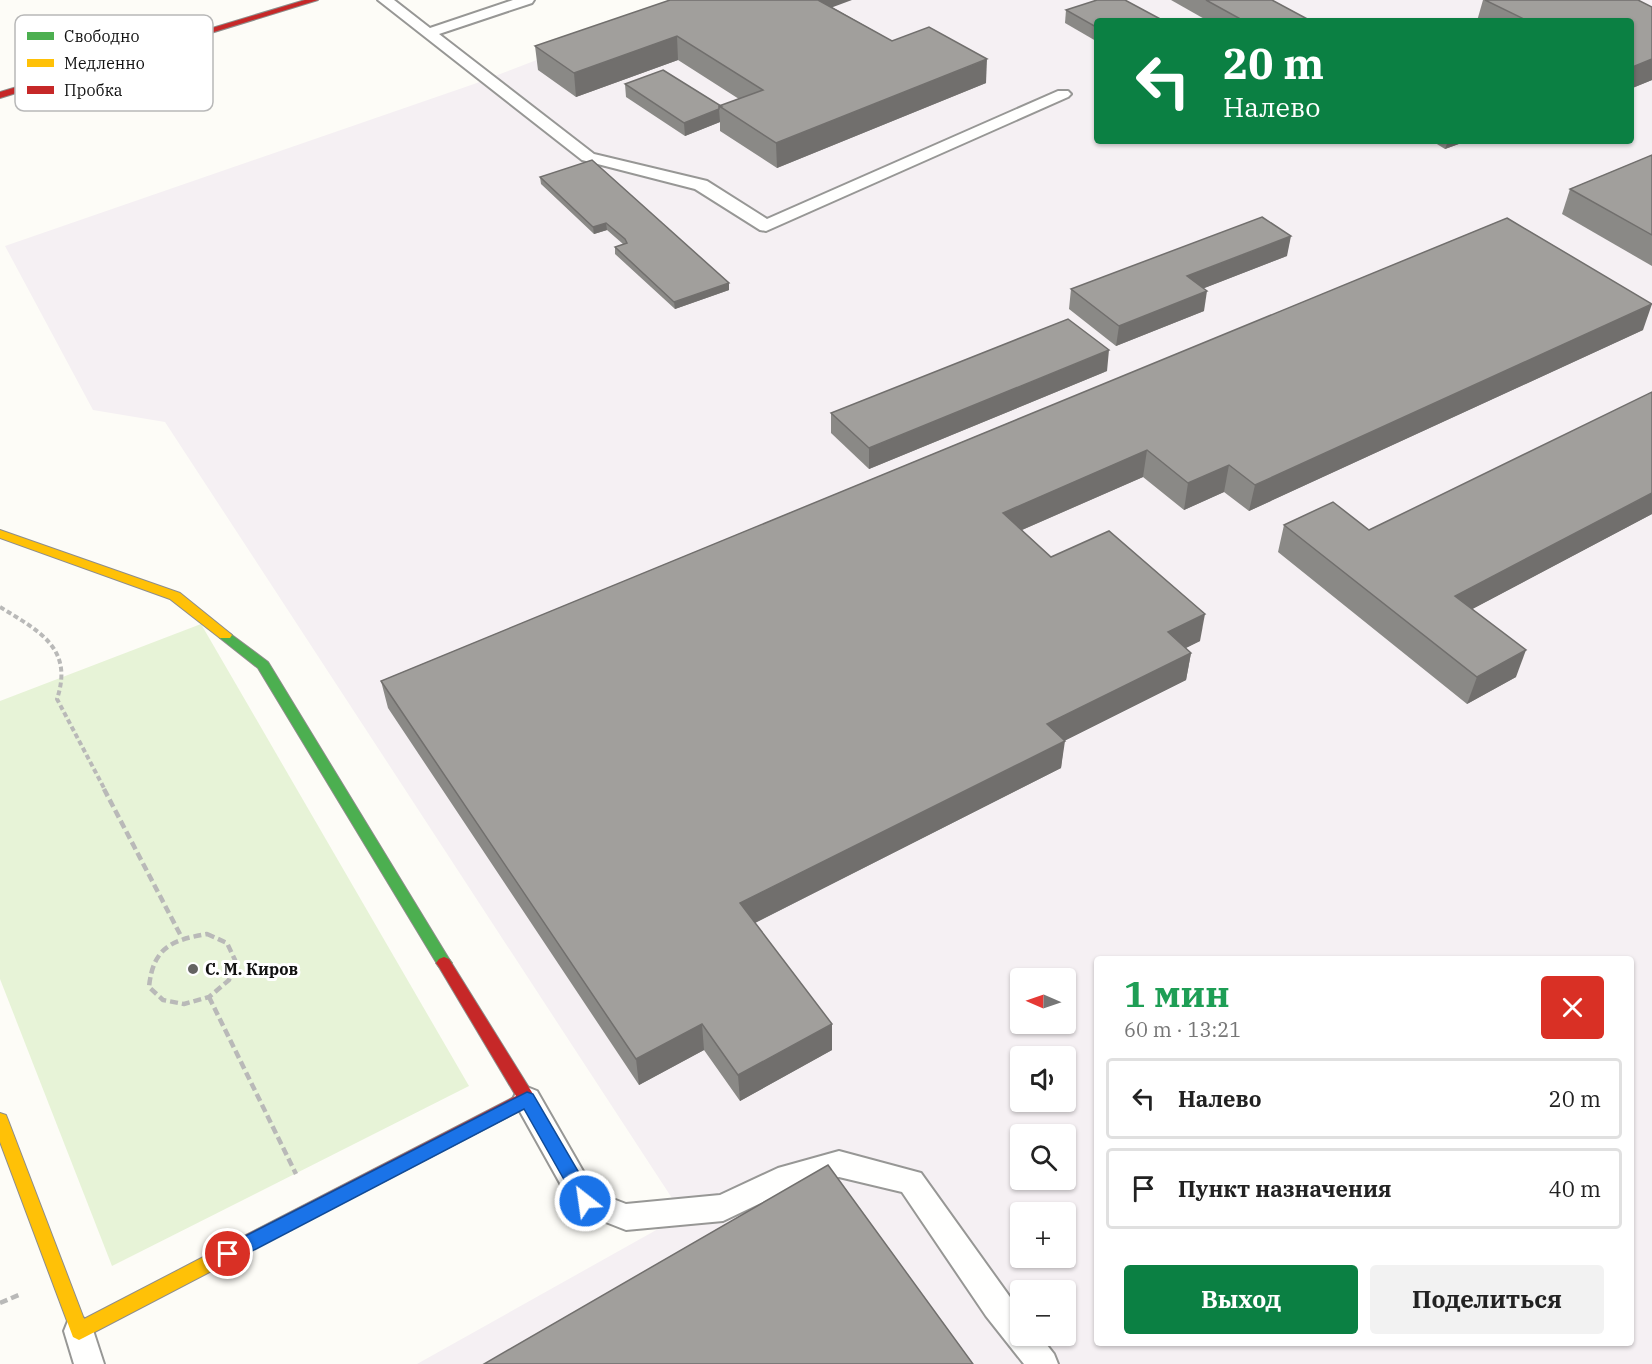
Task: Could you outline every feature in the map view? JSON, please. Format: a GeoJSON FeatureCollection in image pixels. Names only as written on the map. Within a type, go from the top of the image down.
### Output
{"type":"FeatureCollection","features":[{"type":"Feature","properties":{"kind":"street"},"geometry":{"type":"LineString","coordinates":[[213,31],[314,0]]}},
{"type":"Feature","properties":{"kind":"street"},"geometry":{"type":"LineString","coordinates":[[0,95],[15,90]]}},
{"type":"Feature","properties":{"kind":"street"},"geometry":{"type":"LineString","coordinates":[[0,534],[175,596],[263,665],[527,1100],[79,1331],[5,1150],[0,1120]]}},
{"type":"Feature","properties":{"kind":"lane"},"geometry":{"type":"LineString","coordinates":[[385,0],[588,157],[700,185],[766,225],[1063,94]]}},
{"type":"Feature","properties":{"kind":"lane"},"geometry":{"type":"LineString","coordinates":[[428,33],[527,0]]}},
{"type":"Feature","properties":{"kind":"lane"},"geometry":{"type":"LineString","coordinates":[[527,1100],[585,1201],[626,1217],[723,1208],[778,1181],[839,1164],[911,1182],[997,1306],[1043,1364]]}},
{"type":"Feature","properties":{"kind":"lane"},"geometry":{"type":"LineString","coordinates":[[79,1331],[89,1364]]}},
{"type":"Feature","properties":{"kind":"path"},"geometry":{"type":"LineString","coordinates":[[0,607],[37,631],[52,646],[63,676],[57,699],[182,938]]}},
{"type":"Feature","properties":{"kind":"path"},"geometry":{"type":"LineString","coordinates":[[207,934],[227,943],[235,960],[229,980],[209,997],[184,1004],[163,1000],[149,987],[150,968],[161,950],[182,938],[207,934]]}},
{"type":"Feature","properties":{"kind":"path"},"geometry":{"type":"LineString","coordinates":[[209,997],[314,1210]]}},
{"type":"Feature","properties":{"kind":"shaded area"},"geometry":{"type":"Polygon","coordinates":[[[712,0],[1652,0],[1652,1364],[417,1364],[683,1215],[165,422],[93,410],[5,246],[712,0]]]}},
{"type":"Feature","properties":{"kind":"green space"},"geometry":{"type":"Polygon","coordinates":[[[201,624],[469,1086],[112,1266],[0,979],[0,701],[201,624]]]}},
{"type":"Feature","properties":{"kind":"building"},"geometry":{"type":"Polygon","coordinates":[[[670,0],[818,0],[892,41],[929,27],[987,59],[776,143],[719,106],[763,90],[677,36],[574,73],[535,46],[670,0]]]}},
{"type":"Feature","properties":{"kind":"building"},"geometry":{"type":"Polygon","coordinates":[[[1097,0],[1125,0],[1158,18],[1094,18],[1094,26],[1066,10],[1097,0]]]}},
{"type":"Feature","properties":{"kind":"building"},"geometry":{"type":"Polygon","coordinates":[[[1206,0],[1272,0],[1305,18],[1239,18],[1206,0]]]}},
{"type":"Feature","properties":{"kind":"building"},"geometry":{"type":"Polygon","coordinates":[[[1485,0],[1638,0],[1652,7],[1652,59],[1634,66],[1634,18],[1522,18],[1485,0]]]}},
{"type":"Feature","properties":{"kind":"building"},"geometry":{"type":"Polygon","coordinates":[[[663,70],[721,106],[719,109],[684,123],[625,84],[663,70]]]}},
{"type":"Feature","properties":{"kind":"building"},"geometry":{"type":"Polygon","coordinates":[[[1652,155],[1652,235],[1570,189],[1652,155]]]}},
{"type":"Feature","properties":{"kind":"building"},"geometry":{"type":"Polygon","coordinates":[[[592,160],[729,283],[674,302],[615,247],[627,243],[625,239],[606,223],[593,227],[540,177],[592,160]]]}},
{"type":"Feature","properties":{"kind":"building"},"geometry":{"type":"Polygon","coordinates":[[[1262,217],[1291,236],[1187,276],[1207,291],[1119,326],[1071,289],[1262,217]]]}},
{"type":"Feature","properties":{"kind":"building"},"geometry":{"type":"Polygon","coordinates":[[[1507,218],[1652,304],[1255,485],[1229,465],[1188,483],[1147,450],[1003,513],[1051,557],[1109,531],[1205,614],[1168,632],[1191,653],[1047,724],[1065,741],[740,903],[832,1024],[738,1075],[702,1024],[636,1059],[381,681],[1507,218]]]}},
{"type":"Feature","properties":{"kind":"building"},"geometry":{"type":"Polygon","coordinates":[[[1068,319],[1109,350],[869,448],[831,413],[1068,319]]]}},
{"type":"Feature","properties":{"kind":"building"},"geometry":{"type":"Polygon","coordinates":[[[1652,392],[1652,493],[1455,596],[1526,650],[1477,677],[1284,525],[1333,502],[1369,530],[1652,392]]]}},
{"type":"Feature","properties":{"kind":"building"},"geometry":{"type":"Polygon","coordinates":[[[828,1165],[973,1364],[484,1364],[828,1165]]]}},
{"type":"Feature","properties":{"kind":"traffic: fast"},"geometry":{"type":"LineString","coordinates":[[225,635],[263,665],[444,963]]}},
{"type":"Feature","properties":{"kind":"traffic: slow"},"geometry":{"type":"LineString","coordinates":[[0,534],[175,596],[225,635]]}},
{"type":"Feature","properties":{"kind":"traffic: slow"},"geometry":{"type":"LineString","coordinates":[[0,1120],[79,1331],[219,1258]]}},
{"type":"Feature","properties":{"kind":"traffic: jam"},"geometry":{"type":"LineString","coordinates":[[213,31],[314,0]]}},
{"type":"Feature","properties":{"kind":"traffic: jam"},"geometry":{"type":"LineString","coordinates":[[0,95],[15,90]]}},
{"type":"Feature","properties":{"kind":"traffic: jam"},"geometry":{"type":"LineString","coordinates":[[219,1258],[527,1099],[444,963]]}},
{"type":"Feature","properties":{"kind":"place","name":"С. М. Киров"},"geometry":{"type":"Point","coordinates":[193,969]}},
{"type":"Feature","properties":{"kind":"route"},"geometry":{"type":"LineString","coordinates":[[228,1254],[527,1100],[585,1201]]}}]}
